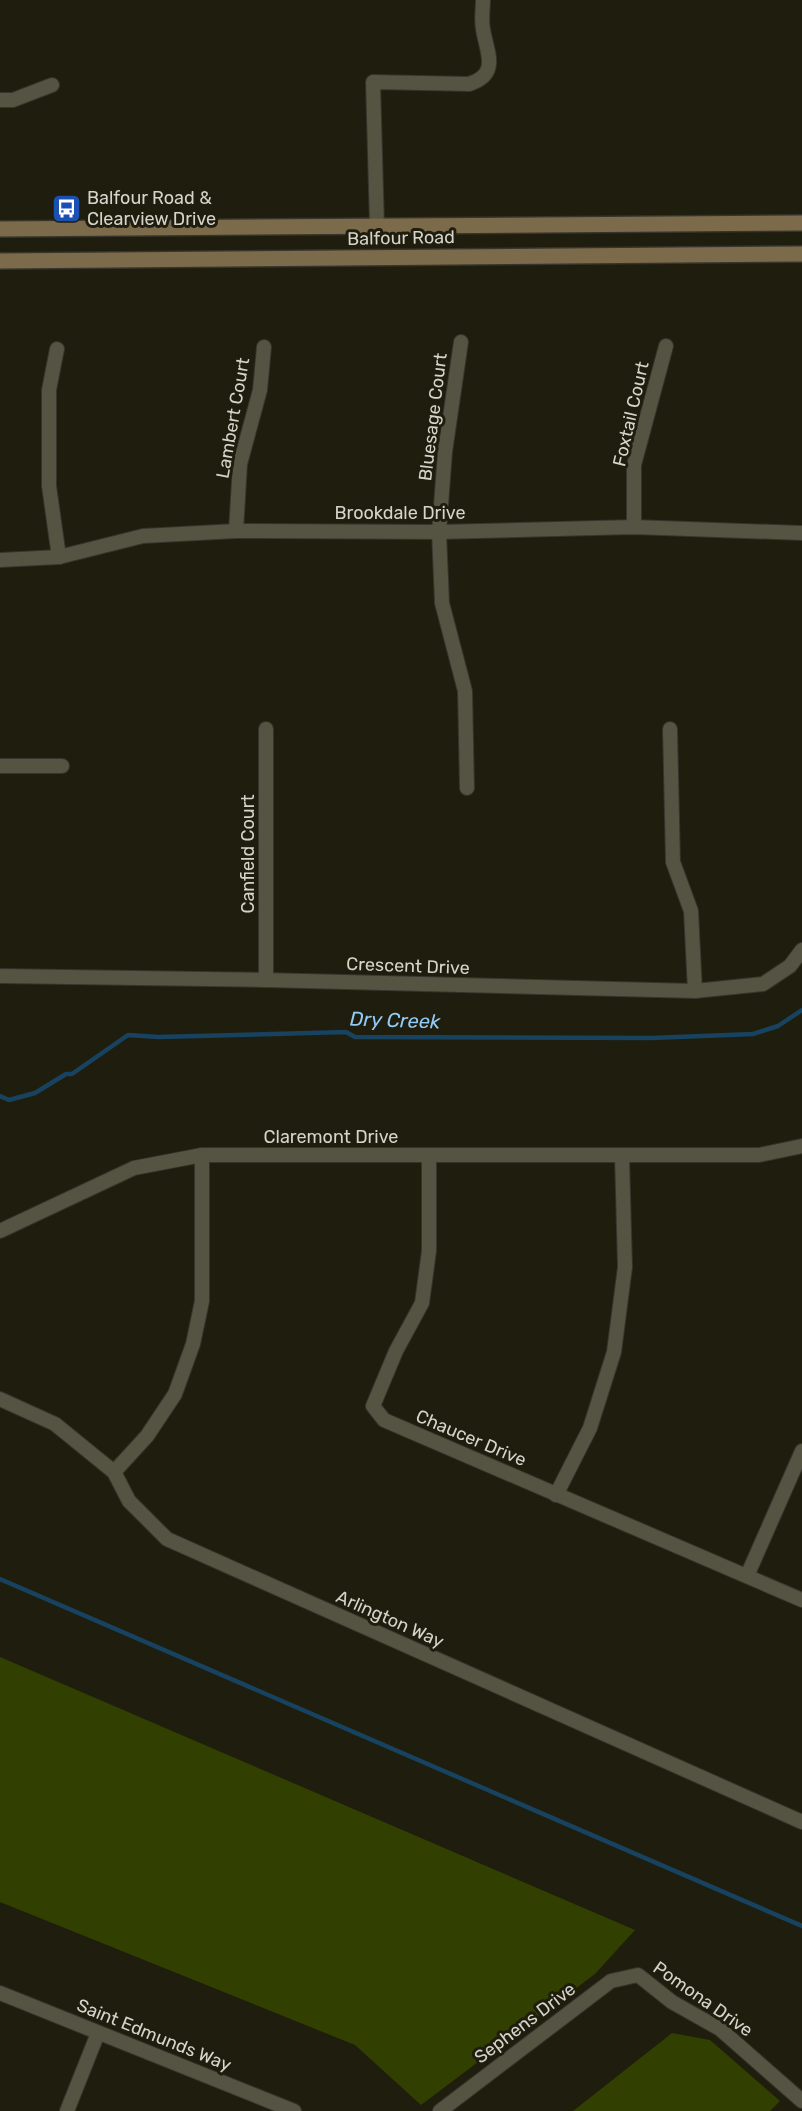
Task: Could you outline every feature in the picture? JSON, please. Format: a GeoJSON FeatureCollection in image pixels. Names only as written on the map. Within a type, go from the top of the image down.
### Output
{"type":"FeatureCollection","features":[{"type":"Feature","properties":{"kind":"main road","name":"Balfour Road"},"geometry":{"type":"LineString","coordinates":[[0,229],[802,223]]}},
{"type":"Feature","properties":{"kind":"main road","name":"Balfour Road"},"geometry":{"type":"LineString","coordinates":[[0,261],[802,254]]}},
{"type":"Feature","properties":{"kind":"street"},"geometry":{"type":"LineString","coordinates":[[377,226],[373,82],[469,84],[480,80],[487,70],[489,57],[483,29],[483,0]]}},
{"type":"Feature","properties":{"kind":"street"},"geometry":{"type":"LineString","coordinates":[[0,100],[13,100],[52,85]]}},
{"type":"Feature","properties":{"kind":"street","name":"Bluesage Court"},"geometry":{"type":"LineString","coordinates":[[461,342],[445,452],[439,532],[442,603],[465,691],[467,788]]}},
{"type":"Feature","properties":{"kind":"street","name":"Foxtail Court"},"geometry":{"type":"LineString","coordinates":[[634,527],[634,465],[666,346]]}},
{"type":"Feature","properties":{"kind":"street","name":"Lambert Court"},"geometry":{"type":"LineString","coordinates":[[236,531],[240,464],[260,390],[264,347]]}},
{"type":"Feature","properties":{"kind":"street"},"geometry":{"type":"LineString","coordinates":[[57,349],[49,390],[49,474],[59,557]]}},
{"type":"Feature","properties":{"kind":"street","name":"Brookdale Drive"},"geometry":{"type":"LineString","coordinates":[[0,560],[59,557],[143,536],[236,531],[439,532],[634,527],[802,533]]}},
{"type":"Feature","properties":{"kind":"street","name":"Canfield Court"},"geometry":{"type":"LineString","coordinates":[[266,729],[266,980]]}},
{"type":"Feature","properties":{"kind":"street"},"geometry":{"type":"LineString","coordinates":[[670,729],[673,861],[691,911],[695,991]]}},
{"type":"Feature","properties":{"kind":"street"},"geometry":{"type":"LineString","coordinates":[[0,766],[62,766]]}},
{"type":"Feature","properties":{"kind":"street","name":"Crescent Drive"},"geometry":{"type":"LineString","coordinates":[[0,976],[695,991],[763,984],[790,966],[802,950]]}},
{"type":"Feature","properties":{"kind":"street","name":"Claremont Drive"},"geometry":{"type":"LineString","coordinates":[[0,1231],[134,1168],[202,1155],[759,1155],[802,1146]]}},
{"type":"Feature","properties":{"kind":"street"},"geometry":{"type":"LineString","coordinates":[[114,1472],[147,1436],[175,1394],[193,1344],[202,1301],[202,1155]]}},
{"type":"Feature","properties":{"kind":"street","name":"Chaucer Drive"},"geometry":{"type":"LineString","coordinates":[[429,1155],[429,1251],[422,1303],[396,1351],[373,1406],[384,1420],[802,1600]]}},
{"type":"Feature","properties":{"kind":"street"},"geometry":{"type":"LineString","coordinates":[[556,1495],[590,1428],[614,1352],[625,1267],[622,1156]]}},
{"type":"Feature","properties":{"kind":"street","name":"Arlington Way"},"geometry":{"type":"LineString","coordinates":[[0,1399],[55,1424],[114,1472],[129,1502],[166,1539],[802,1822]]}},
{"type":"Feature","properties":{"kind":"street"},"geometry":{"type":"LineString","coordinates":[[747,1576],[802,1451]]}},
{"type":"Feature","properties":{"kind":"street","name":"Pomona Drive"},"geometry":{"type":"LineString","coordinates":[[638,1975],[672,2002],[720,2029],[802,2101]]}},
{"type":"Feature","properties":{"kind":"street","name":"Sephens Drive"},"geometry":{"type":"LineString","coordinates":[[440,2111],[611,1981],[638,1975]]}},
{"type":"Feature","properties":{"kind":"street","name":"Saint Edmunds Way"},"geometry":{"type":"LineString","coordinates":[[0,1993],[294,2111]]}},
{"type":"Feature","properties":{"kind":"street"},"geometry":{"type":"LineString","coordinates":[[67,2111],[98,2033]]}},
{"type":"Feature","properties":{"kind":"green space"},"geometry":{"type":"Polygon","coordinates":[[[0,1657],[635,1930],[595,1974],[421,2105],[355,2045],[0,1902],[0,1657]]]}},
{"type":"Feature","properties":{"kind":"green space"},"geometry":{"type":"Polygon","coordinates":[[[672,2033],[710,2040],[780,2101],[770,2111],[573,2111],[672,2033]]]}},
{"type":"Feature","properties":{"kind":"waterway","name":"Dry Creek"},"geometry":{"type":"LineString","coordinates":[[0,1096],[9,1100],[35,1093],[66,1074],[72,1074],[128,1035],[159,1037],[346,1032],[355,1037],[652,1038],[753,1034],[778,1026],[802,1010]]}},
{"type":"Feature","properties":{"kind":"waterway"},"geometry":{"type":"LineString","coordinates":[[0,1579],[802,1926]]}},
{"type":"Feature","properties":{"kind":"place","name":"Balfour Road & Clearview Drive"},"geometry":{"type":"Point","coordinates":[66,208]}}]}
